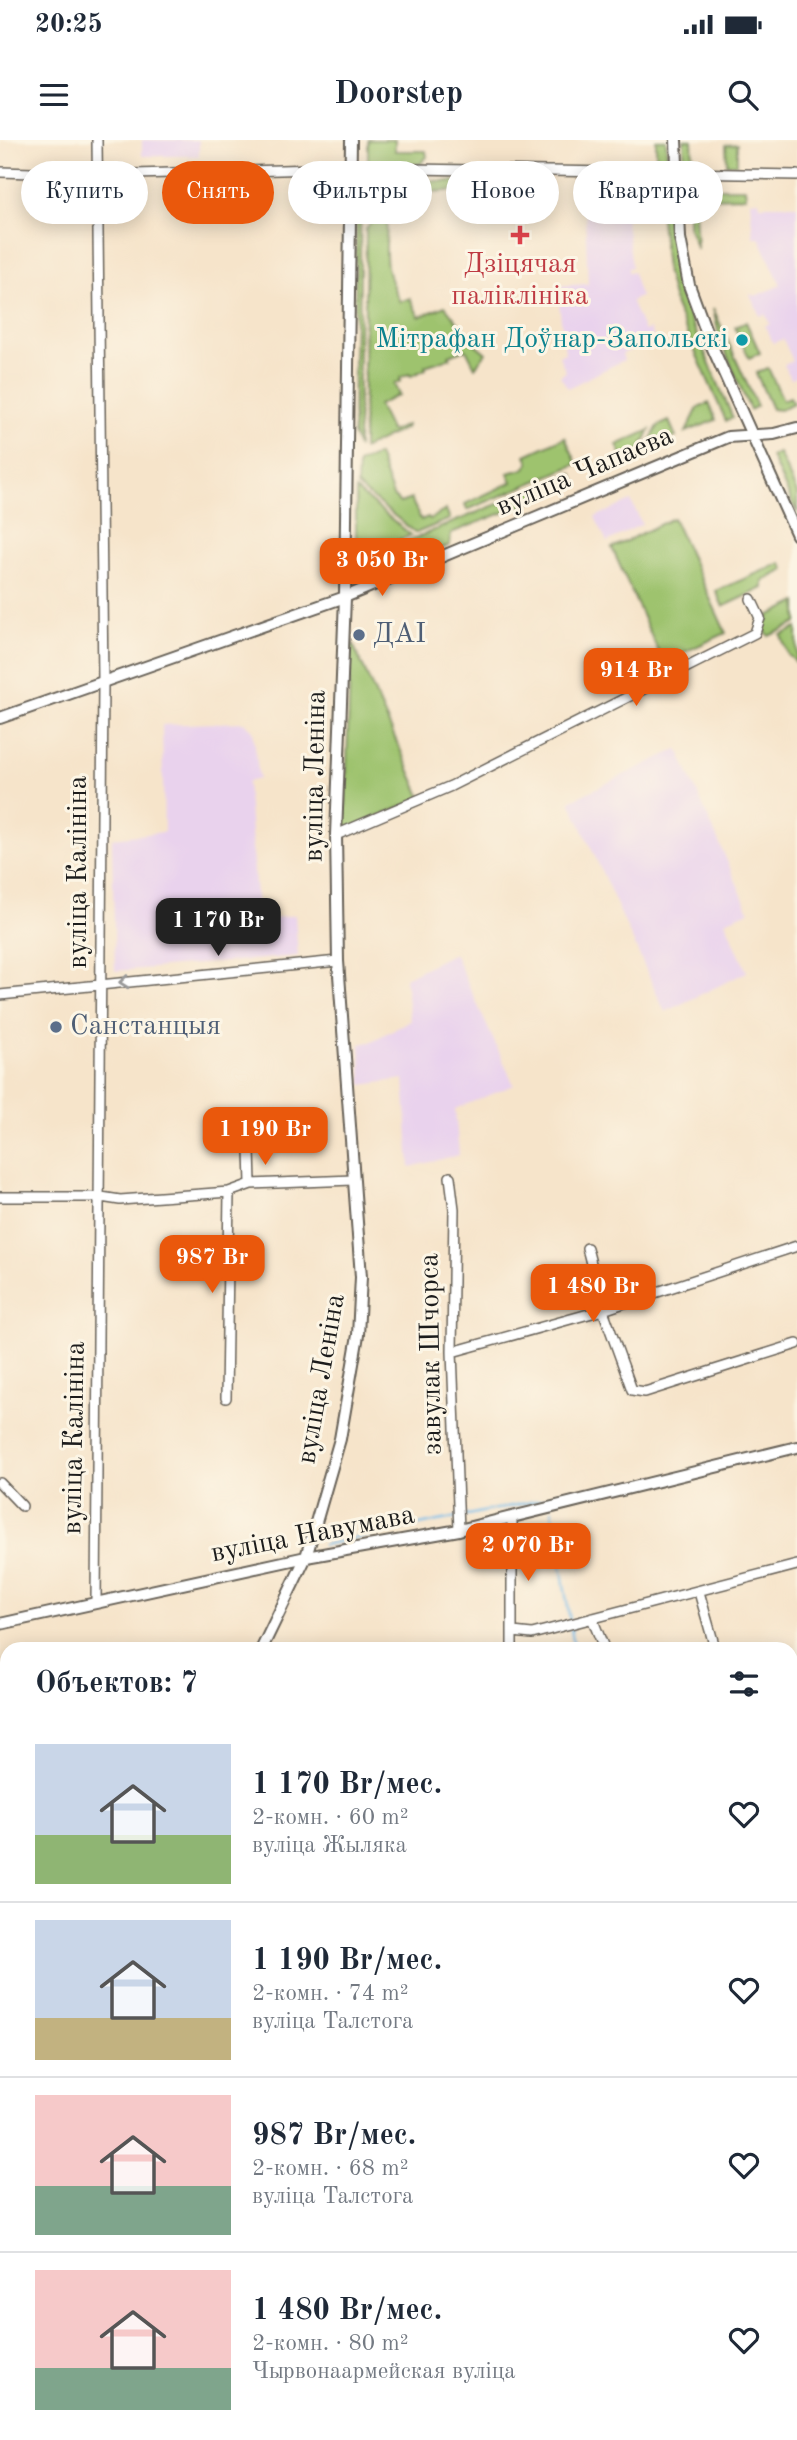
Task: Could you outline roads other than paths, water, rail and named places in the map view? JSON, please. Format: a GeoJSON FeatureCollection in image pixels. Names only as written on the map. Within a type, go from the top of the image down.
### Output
{"type":"FeatureCollection","features":[{"type":"Feature","properties":{"kind":"street","name":"вуліца Калініна"},"geometry":{"type":"LineString","coordinates":[[97,140],[97,161]]}},
{"type":"Feature","properties":{"kind":"street","name":"вуліца Леніна"},"geometry":{"type":"LineString","coordinates":[[350,161],[351,140]]}},
{"type":"Feature","properties":{"kind":"street"},"geometry":{"type":"LineString","coordinates":[[676,140],[677,161]]}},
{"type":"Feature","properties":{"kind":"street"},"geometry":{"type":"LineString","coordinates":[[432,169],[573,171]]}},
{"type":"Feature","properties":{"kind":"street"},"geometry":{"type":"LineString","coordinates":[[148,174],[288,170]]}},
{"type":"Feature","properties":{"kind":"street"},"geometry":{"type":"LineString","coordinates":[[0,172],[21,173]]}},
{"type":"Feature","properties":{"kind":"street"},"geometry":{"type":"LineString","coordinates":[[723,174],[797,175]]}},
{"type":"Feature","properties":{"kind":"street","name":"вуліца Калініна"},"geometry":{"type":"LineString","coordinates":[[96,1603],[103,682],[98,224]]}},
{"type":"Feature","properties":{"kind":"street","name":"вуліца Леніна"},"geometry":{"type":"LineString","coordinates":[[265,1642],[306,1558],[340,1439],[358,1335],[361,1277],[338,961],[336,835],[345,597],[349,224]]}},
{"type":"Feature","properties":{"kind":"street"},"geometry":{"type":"LineString","coordinates":[[679,224],[689,285],[710,342],[797,535]]}},
{"type":"Feature","properties":{"kind":"street","name":"вуліца Чапаева"},"geometry":{"type":"LineString","coordinates":[[0,718],[345,597],[729,437],[797,428]]}},
{"type":"Feature","properties":{"kind":"street"},"geometry":{"type":"LineString","coordinates":[[336,835],[451,786],[755,633],[760,618],[751,599]]}},
{"type":"Feature","properties":{"kind":"street"},"geometry":{"type":"LineString","coordinates":[[0,995],[338,961]]}},
{"type":"Feature","properties":{"kind":"street"},"geometry":{"type":"LineString","coordinates":[[250,1149],[251,1184]]}},
{"type":"Feature","properties":{"kind":"street","name":"завулак Шчорса"},"geometry":{"type":"LineString","coordinates":[[450,1177],[454,1209],[452,1352],[459,1530]]}},
{"type":"Feature","properties":{"kind":"street"},"geometry":{"type":"LineString","coordinates":[[0,1197],[101,1197],[120,1200],[229,1192],[251,1184],[353,1180]]}},
{"type":"Feature","properties":{"kind":"street"},"geometry":{"type":"LineString","coordinates":[[226,1398],[229,1192]]}},
{"type":"Feature","properties":{"kind":"street"},"geometry":{"type":"LineString","coordinates":[[452,1352],[603,1310],[797,1246]]}},
{"type":"Feature","properties":{"kind":"street"},"geometry":{"type":"LineString","coordinates":[[587,1248],[603,1310],[632,1390],[645,1392],[797,1344]]}},
{"type":"Feature","properties":{"kind":"street","name":"вуліца Навумава"},"geometry":{"type":"LineString","coordinates":[[0,1624],[306,1558],[459,1530],[797,1447]]}},
{"type":"Feature","properties":{"kind":"street"},"geometry":{"type":"LineString","coordinates":[[0,1483],[22,1506]]}},
{"type":"Feature","properties":{"kind":"street"},"geometry":{"type":"LineString","coordinates":[[512,1517],[512,1642]]}},
{"type":"Feature","properties":{"kind":"street"},"geometry":{"type":"LineString","coordinates":[[513,1632],[532,1634],[797,1565]]}},
{"type":"Feature","properties":{"kind":"street"},"geometry":{"type":"LineString","coordinates":[[699,1592],[713,1642]]}},
{"type":"Feature","properties":{"kind":"street"},"geometry":{"type":"LineString","coordinates":[[592,1618],[602,1642]]}},
{"type":"Feature","properties":{"kind":"waterway"},"geometry":{"type":"LineString","coordinates":[[323,1545],[550,1498],[551,1504]]}},
{"type":"Feature","properties":{"kind":"waterway"},"geometry":{"type":"LineString","coordinates":[[552,1510],[570,1621]]}},
{"type":"Feature","properties":{"kind":"waterway"},"geometry":{"type":"LineString","coordinates":[[571,1628],[573,1642]]}},
{"type":"Feature","properties":{"kind":"place","name":"Дзіцячая паліклініка"},"geometry":{"type":"Point","coordinates":[520,235]}},
{"type":"Feature","properties":{"kind":"place","name":"Мітрафан Доўнар-Запольскі"},"geometry":{"type":"Point","coordinates":[742,340]}},
{"type":"Feature","properties":{"kind":"place","name":"ДАІ"},"geometry":{"type":"Point","coordinates":[359,635]}},
{"type":"Feature","properties":{"kind":"place","name":"Санстанцыя"},"geometry":{"type":"Point","coordinates":[56,1027]}}]}
